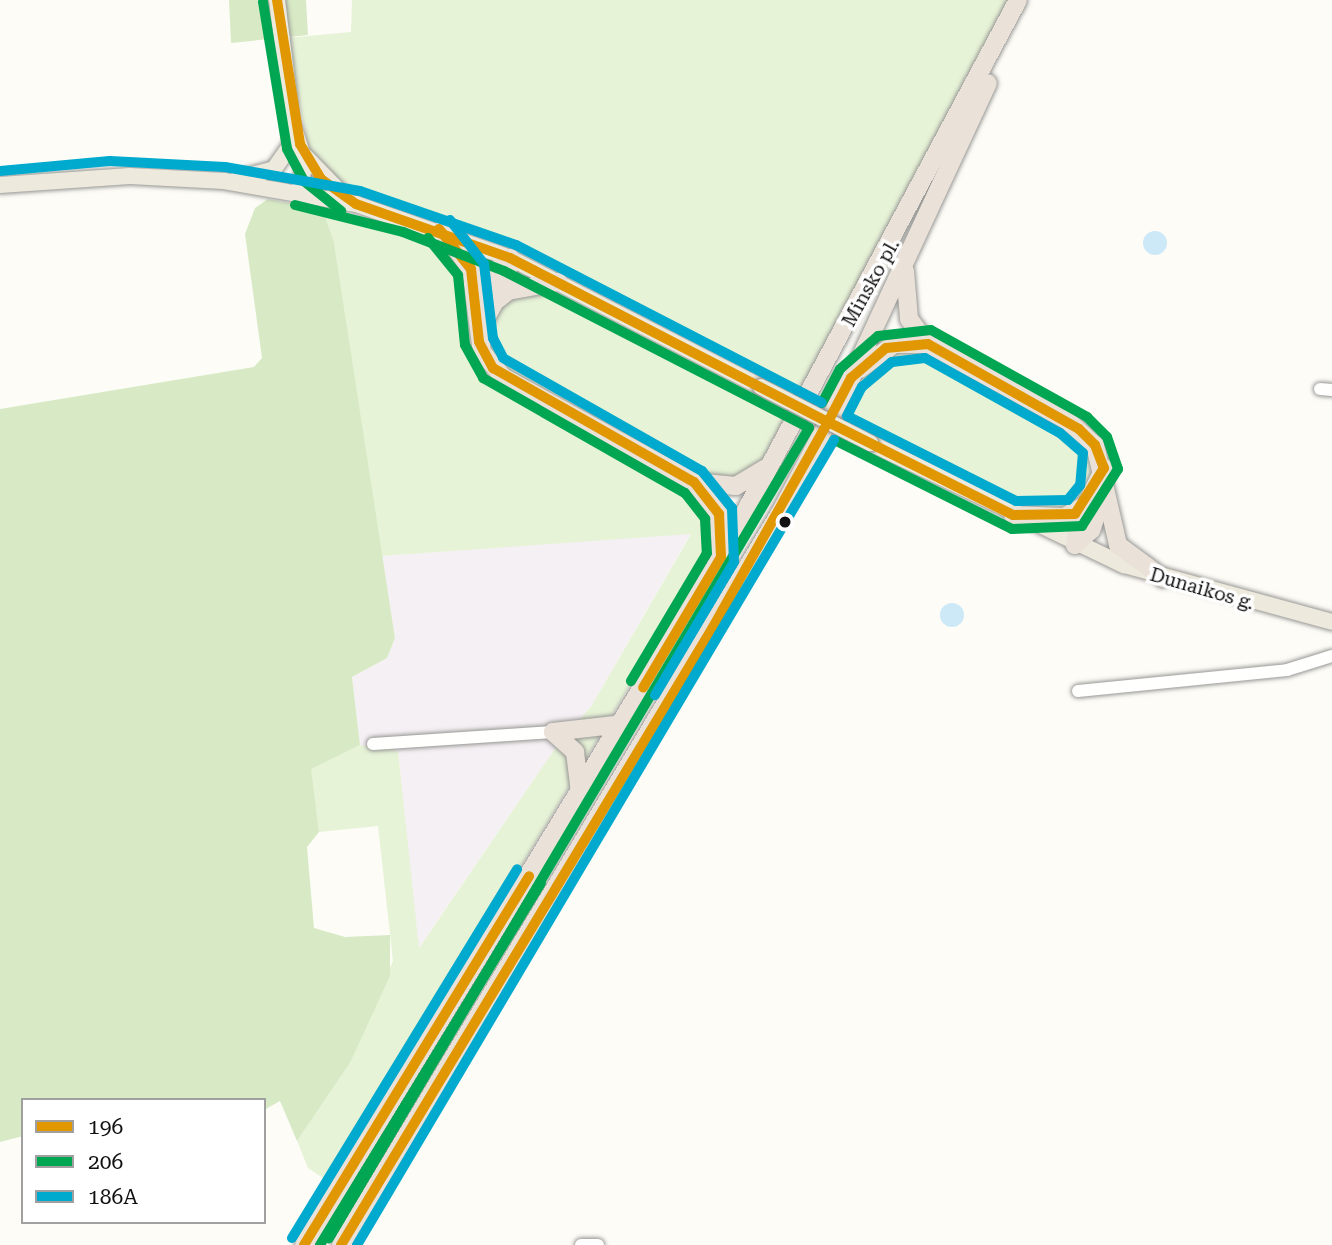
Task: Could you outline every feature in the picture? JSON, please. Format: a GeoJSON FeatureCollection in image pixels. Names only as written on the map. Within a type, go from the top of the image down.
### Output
{"type":"FeatureCollection","features":[{"type":"Feature","properties":{"kind":"highway","name":"Minsko pl."},"geometry":{"type":"LineString","coordinates":[[304,1245],[721,557],[1018,0]]}},
{"type":"Feature","properties":{"kind":"highway","name":"Minsko pl."},"geometry":{"type":"LineString","coordinates":[[341,1245],[713,627],[851,378],[1026,0]]}},
{"type":"Feature","properties":{"kind":"highway"},"geometry":{"type":"LineString","coordinates":[[442,230],[471,269],[479,312],[482,352],[503,377],[694,482],[719,514],[721,557]]}},
{"type":"Feature","properties":{"kind":"highway"},"geometry":{"type":"LineString","coordinates":[[479,312],[493,273],[510,258]]}},
{"type":"Feature","properties":{"kind":"highway"},"geometry":{"type":"LineString","coordinates":[[479,332],[495,302],[510,258]]}},
{"type":"Feature","properties":{"kind":"highway"},"geometry":{"type":"LineString","coordinates":[[905,264],[905,305],[929,344],[1080,429],[1095,445],[1105,476],[1118,545],[1163,578]]}},
{"type":"Feature","properties":{"kind":"highway"},"geometry":{"type":"LineString","coordinates":[[495,302],[508,291],[558,282]]}},
{"type":"Feature","properties":{"kind":"highway"},"geometry":{"type":"LineString","coordinates":[[851,378],[886,348],[929,344]]}},
{"type":"Feature","properties":{"kind":"highway"},"geometry":{"type":"LineString","coordinates":[[694,482],[736,486],[774,462]]}},
{"type":"Feature","properties":{"kind":"highway"},"geometry":{"type":"LineString","coordinates":[[1076,545],[1086,505],[1105,476]]}},
{"type":"Feature","properties":{"kind":"highway"},"geometry":{"type":"LineString","coordinates":[[1076,545],[1091,530],[1105,476]]}},
{"type":"Feature","properties":{"kind":"highway"},"geometry":{"type":"LineString","coordinates":[[1013,515],[1064,517],[1086,505]]}},
{"type":"Feature","properties":{"kind":"highway"},"geometry":{"type":"LineString","coordinates":[[553,732],[622,724]]}},
{"type":"Feature","properties":{"kind":"highway"},"geometry":{"type":"LineString","coordinates":[[553,732],[571,744],[579,761],[580,793]]}},
{"type":"Feature","properties":{"kind":"main road"},"geometry":{"type":"LineString","coordinates":[[276,0],[297,149],[299,191]]}},
{"type":"Feature","properties":{"kind":"main road"},"geometry":{"type":"LineString","coordinates":[[224,181],[267,173],[297,149]]}},
{"type":"Feature","properties":{"kind":"main road"},"geometry":{"type":"LineString","coordinates":[[297,149],[321,179],[356,204]]}},
{"type":"Feature","properties":{"kind":"main road"},"geometry":{"type":"LineString","coordinates":[[0,186],[109,175],[224,181],[299,191],[356,204],[442,230],[510,258],[1013,515]]}},
{"type":"Feature","properties":{"kind":"main road","name":"Dunaikos g."},"geometry":{"type":"LineString","coordinates":[[1013,515],[1076,545],[1163,578],[1332,622]]}},
{"type":"Feature","properties":{"kind":"street"},"geometry":{"type":"LineString","coordinates":[[1078,691],[1287,670],[1332,656]]}},
{"type":"Feature","properties":{"kind":"street"},"geometry":{"type":"LineString","coordinates":[[373,744],[553,732]]}},
{"type":"Feature","properties":{"kind":"street"},"geometry":{"type":"LineString","coordinates":[[581,1245],[598,1245]]}},
{"type":"Feature","properties":{"kind":"shaded area"},"geometry":{"type":"Polygon","coordinates":[[[691,533],[592,705],[556,747],[418,949],[398,751],[360,745],[352,677],[387,658],[395,638],[382,556],[691,533]]]}},
{"type":"Feature","properties":{"kind":"green space"},"geometry":{"type":"Polygon","coordinates":[[[229,0],[306,0],[308,35],[231,43],[229,0]]]}},
{"type":"Feature","properties":{"kind":"green space"},"geometry":{"type":"Polygon","coordinates":[[[352,0],[1008,0],[802,390],[522,251],[338,185],[310,153],[286,38],[351,32],[352,0]]]}},
{"type":"Feature","properties":{"kind":"green space"},"geometry":{"type":"Polygon","coordinates":[[[268,199],[323,210],[334,242],[395,638],[387,658],[352,677],[360,745],[311,769],[319,832],[307,847],[314,928],[345,937],[390,935],[390,976],[350,1063],[297,1141],[280,1101],[266,1109],[266,1098],[21,1098],[21,1137],[0,1142],[0,409],[254,367],[262,358],[245,234],[255,208],[268,199]]]}},
{"type":"Feature","properties":{"kind":"green space"},"geometry":{"type":"Polygon","coordinates":[[[323,210],[448,248],[468,286],[474,354],[487,376],[696,494],[712,511],[715,544],[330,1183],[308,1168],[297,1141],[350,1063],[393,961],[378,826],[319,832],[310,768],[360,745],[398,751],[419,948],[556,747],[592,705],[691,534],[382,556],[334,242],[323,210]]]}},
{"type":"Feature","properties":{"kind":"green space"},"geometry":{"type":"Polygon","coordinates":[[[542,293],[786,418],[764,461],[744,478],[703,479],[505,368],[489,347],[490,316],[504,299],[542,293]]]}},
{"type":"Feature","properties":{"kind":"green space"},"geometry":{"type":"Polygon","coordinates":[[[890,351],[926,352],[1063,427],[1087,449],[1095,467],[1075,509],[1028,510],[843,416],[864,374],[890,351]]]}},
{"type":"Feature","properties":{"kind":"water"},"geometry":{"type":"Polygon","coordinates":[[[1155,231],[1164,234],[1167,243],[1164,252],[1155,255],[1146,252],[1143,243],[1146,234],[1155,231]]]}},
{"type":"Feature","properties":{"kind":"water"},"geometry":{"type":"Polygon","coordinates":[[[952,603],[961,606],[964,615],[961,624],[952,627],[943,624],[940,615],[943,606],[952,603]]]}},
{"type":"Feature","properties":{"kind":"transit line","name":"196"},"geometry":{"type":"LineString","coordinates":[[277,0],[300,144],[321,179],[356,204],[510,258],[828,422]]}},
{"type":"Feature","properties":{"kind":"transit line","name":"206"},"geometry":{"type":"LineString","coordinates":[[263,2],[287,149],[304,181],[341,211]]}},
{"type":"Feature","properties":{"kind":"transit line","name":"186A"},"geometry":{"type":"LineString","coordinates":[[0,171],[110,161],[225,167],[360,191],[516,245],[822,403]]}},
{"type":"Feature","properties":{"kind":"transit line","name":"206"},"geometry":{"type":"LineString","coordinates":[[295,205],[403,232],[504,271],[809,428],[329,1238]]}},
{"type":"Feature","properties":{"kind":"transit line","name":"186A"},"geometry":{"type":"LineString","coordinates":[[450,220],[484,264],[493,338],[503,358],[702,471],[732,508],[734,562],[655,695]]}},
{"type":"Feature","properties":{"kind":"transit line","name":"196"},"geometry":{"type":"LineString","coordinates":[[439,229],[471,269],[479,342],[493,368],[694,482],[719,514],[721,557],[643,688]]}},
{"type":"Feature","properties":{"kind":"transit line","name":"206"},"geometry":{"type":"LineString","coordinates":[[428,238],[458,275],[465,345],[483,378],[685,493],[705,519],[707,553],[631,681]]}},
{"type":"Feature","properties":{"kind":"transit line","name":"206"},"geometry":{"type":"LineString","coordinates":[[822,403],[840,369],[878,336],[931,330],[1087,417],[1107,437],[1118,469],[1082,526],[1012,529],[834,440]]}},
{"type":"Feature","properties":{"kind":"transit line","name":"196"},"geometry":{"type":"LineString","coordinates":[[928,344],[1079,429],[1095,445],[1104,468],[1075,514],[1013,515],[828,422],[851,378],[886,348],[928,344]]}},
{"type":"Feature","properties":{"kind":"transit line","name":"186A"},"geometry":{"type":"LineString","coordinates":[[925,358],[1060,433],[1083,453],[1080,485],[1068,500],[1016,501],[847,416],[862,387],[892,362],[925,358]]}},
{"type":"Feature","properties":{"kind":"transit line","name":"196"},"geometry":{"type":"LineString","coordinates":[[341,1245],[713,627],[828,422]]}},
{"type":"Feature","properties":{"kind":"transit line","name":"186A"},"geometry":{"type":"LineString","coordinates":[[357,1245],[834,440]]}},
{"type":"Feature","properties":{"kind":"transit line","name":"186A"},"geometry":{"type":"LineString","coordinates":[[292,1238],[517,869]]}},
{"type":"Feature","properties":{"kind":"transit line","name":"196"},"geometry":{"type":"LineString","coordinates":[[304,1245],[529,876]]}},
{"type":"Feature","properties":{"kind":"transit line","name":"206"},"geometry":{"type":"LineString","coordinates":[[320,1245],[541,883]]}}]}
